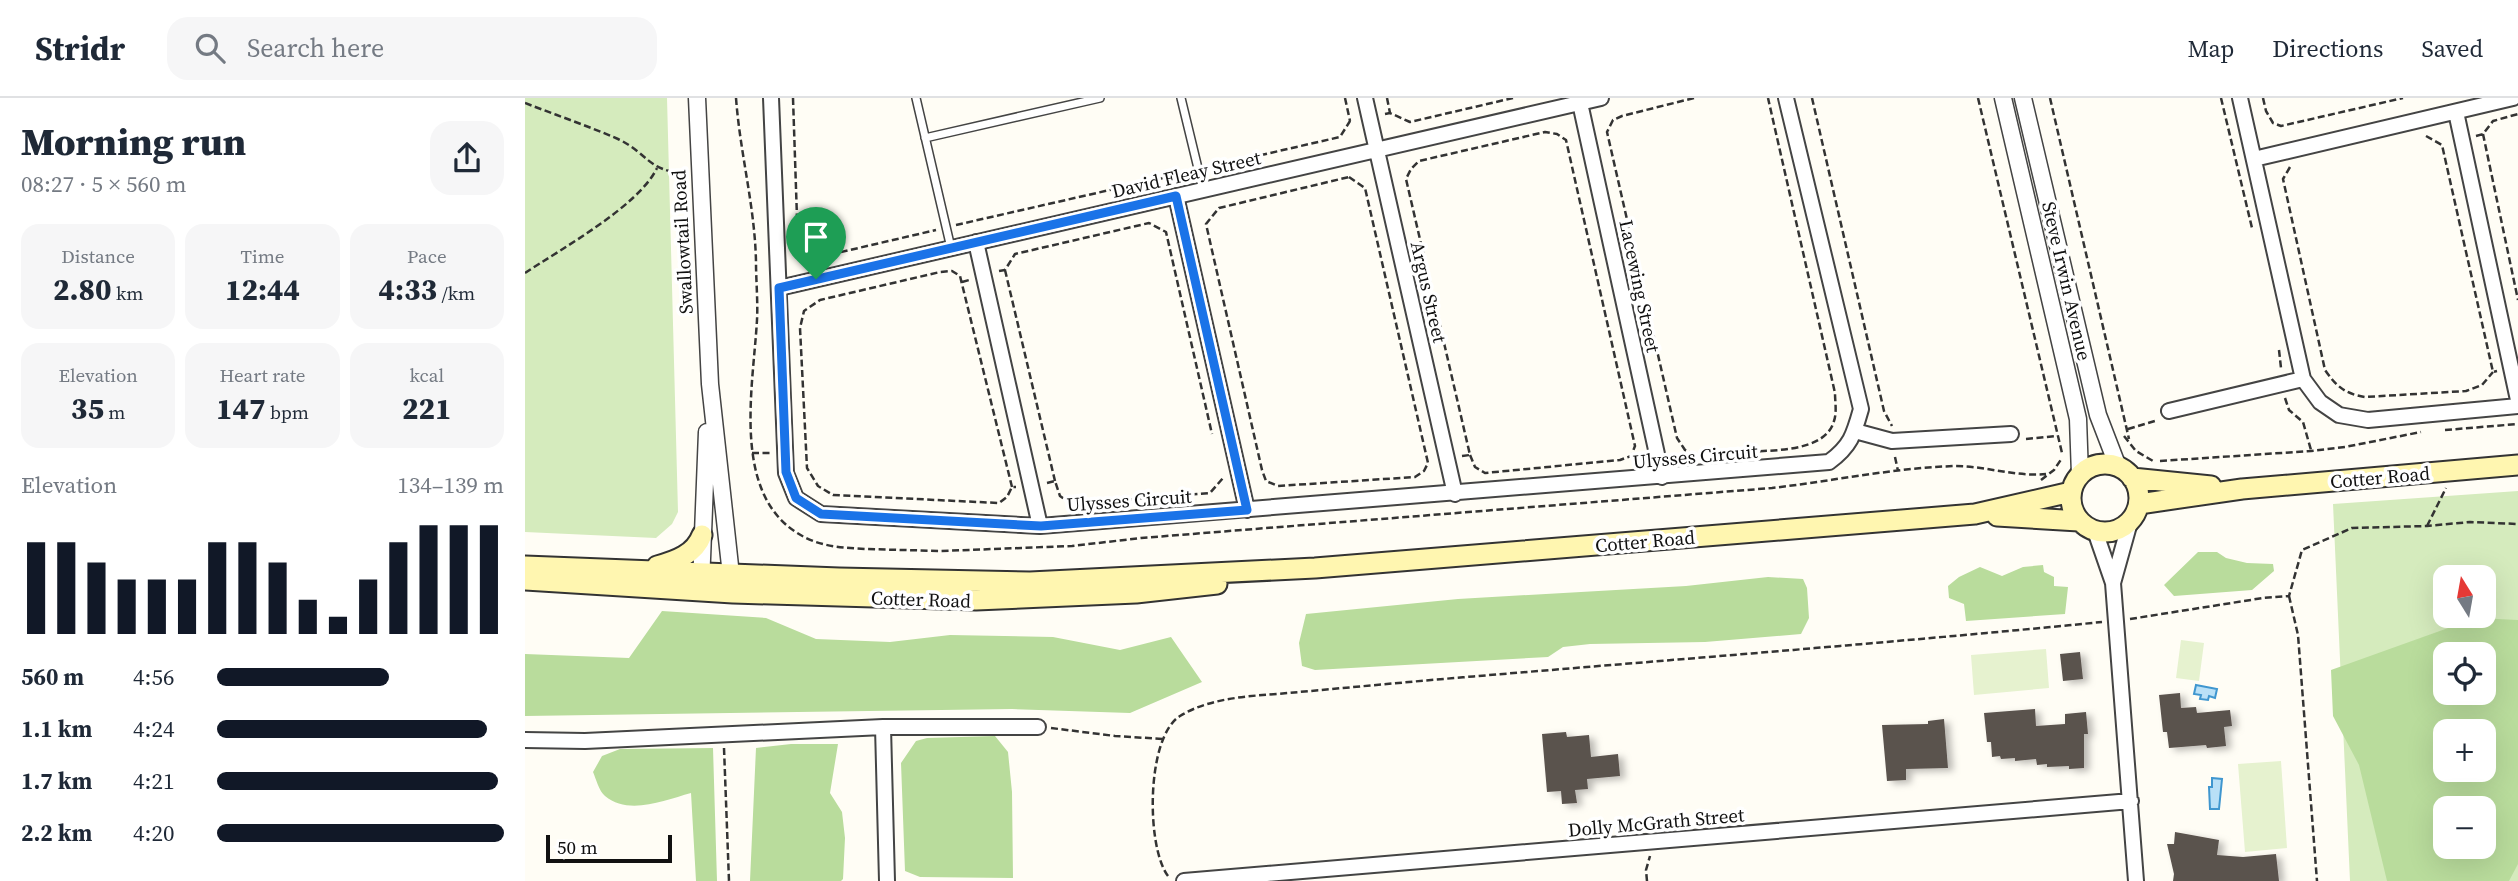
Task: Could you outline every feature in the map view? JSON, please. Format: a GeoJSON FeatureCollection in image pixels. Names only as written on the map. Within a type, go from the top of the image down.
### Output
{"type":"FeatureCollection","features":[{"type":"Feature","properties":{"kind":"main road"},"geometry":{"type":"LineString","coordinates":[[2098,465],[2125,472],[2137,486],[2139,504],[2130,522],[2113,532],[2087,526],[2074,513],[2076,483],[2098,465]]}},
{"type":"Feature","properties":{"kind":"main road","name":"Cotter Road"},"geometry":{"type":"LineString","coordinates":[[2139,504],[2242,489],[2518,465]]}},
{"type":"Feature","properties":{"kind":"main road","name":"Cotter Road"},"geometry":{"type":"LineString","coordinates":[[2125,472],[2242,489]]}},
{"type":"Feature","properties":{"kind":"main road","name":"Cotter Road"},"geometry":{"type":"LineString","coordinates":[[1975,514],[2076,483]]}},
{"type":"Feature","properties":{"kind":"main road","name":"Cotter Road"},"geometry":{"type":"LineString","coordinates":[[525,580],[701,581],[731,573],[1030,582],[1315,568],[1975,514],[2087,526]]}},
{"type":"Feature","properties":{"kind":"main road"},"geometry":{"type":"LineString","coordinates":[[643,570],[670,563],[688,554],[699,544],[702,536]]}},
{"type":"Feature","properties":{"kind":"main road","name":"Cotter Road"},"geometry":{"type":"LineString","coordinates":[[525,566],[643,570],[701,581],[733,593],[976,600],[1049,599],[1136,593],[1247,581],[1315,568]]}},
{"type":"Feature","properties":{"kind":"street","name":"Swallowtail Road"},"geometry":{"type":"LineString","coordinates":[[697,98],[710,384],[733,593]]}},
{"type":"Feature","properties":{"kind":"street","name":"Ulysses Circuit"},"geometry":{"type":"LineString","coordinates":[[771,98],[786,472],[796,498],[821,514],[1041,526],[1455,494],[1829,463],[1846,450],[1855,431]]}},
{"type":"Feature","properties":{"kind":"street","name":"Argus Street"},"geometry":{"type":"LineString","coordinates":[[1365,98],[1455,494]]}},
{"type":"Feature","properties":{"kind":"street","name":"David Fleay Street"},"geometry":{"type":"LineString","coordinates":[[779,288],[1601,98]]}},
{"type":"Feature","properties":{"kind":"street"},"geometry":{"type":"LineString","coordinates":[[1786,98],[1861,409],[1855,431],[1892,441],[2011,434]]}},
{"type":"Feature","properties":{"kind":"street","name":"Steve Irwin Avenue"},"geometry":{"type":"LineString","coordinates":[[2003,98],[2078,419],[2076,483]]}},
{"type":"Feature","properties":{"kind":"street","name":"Steve Irwin Avenue"},"geometry":{"type":"LineString","coordinates":[[2023,98],[2098,415],[2125,472]]}},
{"type":"Feature","properties":{"kind":"street"},"geometry":{"type":"LineString","coordinates":[[2240,98],[2303,379],[2320,402],[2339,415],[2368,420],[2518,406]]}},
{"type":"Feature","properties":{"kind":"street"},"geometry":{"type":"LineString","coordinates":[[2254,159],[2513,98]]}},
{"type":"Feature","properties":{"kind":"street","name":"Lacewing Street"},"geometry":{"type":"LineString","coordinates":[[1580,103],[1662,477]]}},
{"type":"Feature","properties":{"kind":"street"},"geometry":{"type":"LineString","coordinates":[[2456,112],[2518,400]]}},
{"type":"Feature","properties":{"kind":"street"},"geometry":{"type":"LineString","coordinates":[[1176,196],[1247,510]]}},
{"type":"Feature","properties":{"kind":"street"},"geometry":{"type":"LineString","coordinates":[[976,242],[1041,526]]}},
{"type":"Feature","properties":{"kind":"street"},"geometry":{"type":"LineString","coordinates":[[2169,411],[2303,379]]}},
{"type":"Feature","properties":{"kind":"street","name":"Swallowtail Road"},"geometry":{"type":"LineString","coordinates":[[701,581],[710,384]]}},
{"type":"Feature","properties":{"kind":"street"},"geometry":{"type":"LineString","coordinates":[[2113,583],[2130,522]]}},
{"type":"Feature","properties":{"kind":"street"},"geometry":{"type":"LineString","coordinates":[[2087,526],[2113,583],[2136,881]]}},
{"type":"Feature","properties":{"kind":"street"},"geometry":{"type":"LineString","coordinates":[[883,727],[887,881]]}},
{"type":"Feature","properties":{"kind":"street"},"geometry":{"type":"LineString","coordinates":[[525,740],[585,741],[883,727],[1038,727]]}},
{"type":"Feature","properties":{"kind":"street","name":"Dolly McGrath Street"},"geometry":{"type":"LineString","coordinates":[[1176,881],[2131,801]]}},
{"type":"Feature","properties":{"kind":"lane"},"geometry":{"type":"LineString","coordinates":[[916,98],[951,248]]}},
{"type":"Feature","properties":{"kind":"lane"},"geometry":{"type":"LineString","coordinates":[[925,138],[1100,98]]}},
{"type":"Feature","properties":{"kind":"lane"},"geometry":{"type":"LineString","coordinates":[[1181,98],[1203,190]]}},
{"type":"Feature","properties":{"kind":"path"},"geometry":{"type":"LineString","coordinates":[[736,98],[756,252],[757,319],[750,412],[753,458],[767,500],[779,517],[794,531],[813,541],[865,550],[941,551],[1072,546],[1179,535],[1772,488],[1860,474],[1932,468],[1983,467],[2035,475],[2046,474],[2061,462],[2062,455],[1978,98]]}},
{"type":"Feature","properties":{"kind":"path"},"geometry":{"type":"LineString","coordinates":[[793,98],[798,248],[811,259],[1340,137],[1350,121],[1345,98]]}},
{"type":"Feature","properties":{"kind":"path"},"geometry":{"type":"LineString","coordinates":[[1387,98],[1390,113]]}},
{"type":"Feature","properties":{"kind":"path"},"geometry":{"type":"LineString","coordinates":[[1350,121],[1390,113],[1410,122],[1513,98]]}},
{"type":"Feature","properties":{"kind":"path"},"geometry":{"type":"LineString","coordinates":[[1694,98],[1622,116],[1612,120],[1607,132],[1677,438],[1685,450],[1697,456]]}},
{"type":"Feature","properties":{"kind":"path"},"geometry":{"type":"LineString","coordinates":[[1739,452],[1808,446],[1826,437],[1836,412],[1835,393],[1768,98]]}},
{"type":"Feature","properties":{"kind":"path"},"geometry":{"type":"LineString","coordinates":[[1812,98],[1884,411],[1893,432]]}},
{"type":"Feature","properties":{"kind":"path"},"geometry":{"type":"LineString","coordinates":[[2050,98],[2129,440],[2136,451],[2147,458],[2161,461],[2345,447],[2428,431]]}},
{"type":"Feature","properties":{"kind":"path"},"geometry":{"type":"LineString","coordinates":[[2263,98],[2273,123],[2281,126],[2403,98]]}},
{"type":"Feature","properties":{"kind":"path"},"geometry":{"type":"LineString","coordinates":[[525,103],[620,140],[657,168],[668,173],[700,174]]}},
{"type":"Feature","properties":{"kind":"path"},"geometry":{"type":"LineString","coordinates":[[2518,114],[2493,121],[2483,134],[2518,300]]}},
{"type":"Feature","properties":{"kind":"path"},"geometry":{"type":"LineString","coordinates":[[1545,132],[1557,134],[1566,140],[1635,446],[1630,456],[1620,460],[1485,472],[1475,467],[1470,454],[1406,179],[1419,161],[1545,132]]}},
{"type":"Feature","properties":{"kind":"path"},"geometry":{"type":"LineString","coordinates":[[2426,135],[2442,145],[2493,372]]}},
{"type":"Feature","properties":{"kind":"path"},"geometry":{"type":"LineString","coordinates":[[2291,165],[2283,179],[2325,370],[2335,384],[2350,395],[2365,397],[2466,391],[2482,385],[2493,372],[2511,368]]}},
{"type":"Feature","properties":{"kind":"path"},"geometry":{"type":"LineString","coordinates":[[525,273],[620,208],[646,186],[657,168]]}},
{"type":"Feature","properties":{"kind":"path"},"geometry":{"type":"LineString","coordinates":[[1428,463],[1365,188],[1349,177],[1219,208],[1206,224],[1266,481],[1279,486],[1415,477],[1424,471],[1428,463],[1470,454]]}},
{"type":"Feature","properties":{"kind":"path"},"geometry":{"type":"LineString","coordinates":[[962,282],[1005,270],[1015,254],[1149,223],[1165,232],[1214,440]]}},
{"type":"Feature","properties":{"kind":"path"},"geometry":{"type":"LineString","coordinates":[[1005,270],[1060,496],[1071,504],[1210,493],[1223,480],[1220,467]]}},
{"type":"Feature","properties":{"kind":"path"},"geometry":{"type":"LineString","coordinates":[[952,271],[960,276],[1012,487],[1007,497],[999,503],[833,495],[818,486],[807,468],[800,328],[804,311],[820,300],[940,272],[952,271]]}},
{"type":"Feature","properties":{"kind":"path"},"geometry":{"type":"LineString","coordinates":[[2128,429],[2160,419],[2169,411]]}},
{"type":"Feature","properties":{"kind":"path"},"geometry":{"type":"LineString","coordinates":[[2442,430],[2518,424]]}},
{"type":"Feature","properties":{"kind":"path"},"geometry":{"type":"LineString","coordinates":[[2011,434],[2030,440],[2057,436]]}},
{"type":"Feature","properties":{"kind":"path"},"geometry":{"type":"LineString","coordinates":[[2427,526],[2446,487],[2447,470]]}},
{"type":"Feature","properties":{"kind":"path"},"geometry":{"type":"LineString","coordinates":[[1012,487],[1055,481]]}},
{"type":"Feature","properties":{"kind":"path"},"geometry":{"type":"LineString","coordinates":[[2317,881],[2298,635],[2289,596],[2302,550],[2352,528],[2470,522],[2518,524]]}},
{"type":"Feature","properties":{"kind":"path"},"geometry":{"type":"LineString","coordinates":[[1184,881],[1167,876],[1154,840],[1156,768],[1163,739],[1170,725],[1188,711],[1221,701],[2116,621],[2289,596]]}},
{"type":"Feature","properties":{"kind":"path"},"geometry":{"type":"LineString","coordinates":[[1038,727],[1163,739]]}},
{"type":"Feature","properties":{"kind":"path"},"geometry":{"type":"LineString","coordinates":[[724,734],[729,881]]}},
{"type":"Feature","properties":{"kind":"path"},"geometry":{"type":"LineString","coordinates":[[1647,881],[1646,870],[1651,842]]}},
{"type":"Feature","properties":{"kind":"green space"},"geometry":{"type":"Polygon","coordinates":[[[525,98],[667,98],[678,512],[672,524],[656,538],[525,532],[525,98]]]}},
{"type":"Feature","properties":{"kind":"green space"},"geometry":{"type":"Polygon","coordinates":[[[2518,491],[2518,881],[2350,881],[2333,504],[2518,491]]]}},
{"type":"Feature","properties":{"kind":"green space"},"geometry":{"type":"Polygon","coordinates":[[[2198,552],[2217,552],[2226,558],[2247,563],[2273,564],[2274,571],[2252,590],[2174,596],[2164,585],[2198,552]]]}},
{"type":"Feature","properties":{"kind":"green space"},"geometry":{"type":"Polygon","coordinates":[[[2043,565],[2044,572],[2054,577],[2054,586],[2068,587],[2065,614],[1966,621],[1964,604],[1949,598],[1948,586],[1959,577],[1980,567],[2002,576],[2023,567],[2043,565]]]}},
{"type":"Feature","properties":{"kind":"green space"},"geometry":{"type":"Polygon","coordinates":[[[1768,577],[1803,579],[1807,588],[1809,618],[1801,634],[1705,642],[1590,644],[1563,647],[1548,657],[1315,670],[1302,666],[1299,643],[1306,614],[1458,599],[1686,586],[1768,577]]]}},
{"type":"Feature","properties":{"kind":"green space"},"geometry":{"type":"Polygon","coordinates":[[[662,611],[766,618],[816,639],[890,642],[950,635],[1053,637],[1120,650],[1171,637],[1202,682],[1130,713],[1012,709],[525,716],[525,654],[629,658],[662,611]]]}},
{"type":"Feature","properties":{"kind":"green space"},"geometry":{"type":"Polygon","coordinates":[[[2496,619],[2518,620],[2518,864],[2509,881],[2387,881],[2359,765],[2333,716],[2331,670],[2448,628],[2496,628],[2496,619]]]}},
{"type":"Feature","properties":{"kind":"green space"},"geometry":{"type":"Polygon","coordinates":[[[2181,640],[2204,643],[2199,681],[2176,678],[2181,640]]]}},
{"type":"Feature","properties":{"kind":"green space"},"geometry":{"type":"Polygon","coordinates":[[[2046,649],[2049,688],[1974,695],[1971,655],[2046,649]]]}},
{"type":"Feature","properties":{"kind":"green space"},"geometry":{"type":"Polygon","coordinates":[[[995,736],[1008,752],[1012,792],[1013,878],[920,877],[905,871],[901,763],[916,741],[927,738],[995,736]]]}},
{"type":"Feature","properties":{"kind":"green space"},"geometry":{"type":"Polygon","coordinates":[[[791,744],[838,744],[830,793],[842,812],[845,838],[841,881],[750,881],[756,748],[791,744]]]}},
{"type":"Feature","properties":{"kind":"green space"},"geometry":{"type":"Polygon","coordinates":[[[713,748],[717,881],[696,881],[691,793],[647,805],[625,805],[603,794],[593,772],[602,756],[620,749],[713,748]]]}},
{"type":"Feature","properties":{"kind":"green space"},"geometry":{"type":"Polygon","coordinates":[[[2281,761],[2287,848],[2245,852],[2238,764],[2281,761]]]}},
{"type":"Feature","properties":{"kind":"water"},"geometry":{"type":"Polygon","coordinates":[[[2196,685],[2217,689],[2215,698],[2209,696],[2208,700],[2200,699],[2201,695],[2194,694],[2196,685]]]}},
{"type":"Feature","properties":{"kind":"water"},"geometry":{"type":"Polygon","coordinates":[[[2212,778],[2222,779],[2219,809],[2210,809],[2209,787],[2212,787],[2212,778]]]}},
{"type":"Feature","properties":{"kind":"building"},"geometry":{"type":"Polygon","coordinates":[[[2080,652],[2083,679],[2063,681],[2060,654],[2080,652]]]}},
{"type":"Feature","properties":{"kind":"building"},"geometry":{"type":"Polygon","coordinates":[[[2180,693],[2181,708],[2196,707],[2197,713],[2230,710],[2232,726],[2224,727],[2226,746],[2169,748],[2167,732],[2163,732],[2159,695],[2180,693]]]}},
{"type":"Feature","properties":{"kind":"building"},"geometry":{"type":"Polygon","coordinates":[[[2035,709],[2036,726],[2065,724],[2065,714],[2086,712],[2088,734],[2084,734],[2084,768],[2047,767],[2047,764],[2037,765],[2036,759],[2015,761],[2015,758],[1992,757],[1991,742],[1987,742],[1984,713],[2035,709]]]}},
{"type":"Feature","properties":{"kind":"building"},"geometry":{"type":"Polygon","coordinates":[[[1944,719],[1948,768],[1906,769],[1906,780],[1887,781],[1882,725],[1928,724],[1928,721],[1944,719]]]}},
{"type":"Feature","properties":{"kind":"building"},"geometry":{"type":"Polygon","coordinates":[[[1566,732],[1567,737],[1589,735],[1591,757],[1618,754],[1620,776],[1587,779],[1588,789],[1575,790],[1577,803],[1562,804],[1561,791],[1547,792],[1542,734],[1566,732]]]}},
{"type":"Feature","properties":{"kind":"building"},"geometry":{"type":"Polygon","coordinates":[[[2175,832],[2219,840],[2217,855],[2243,857],[2276,854],[2279,881],[2173,881],[2174,874],[2167,844],[2174,844],[2175,832]]]}},
{"type":"Feature","properties":{"kind":"route"},"geometry":{"type":"LineString","coordinates":[[1176,196],[1247,510],[1041,526],[821,514],[796,498],[786,472],[779,288],[816,279],[1176,196]]}}]}
